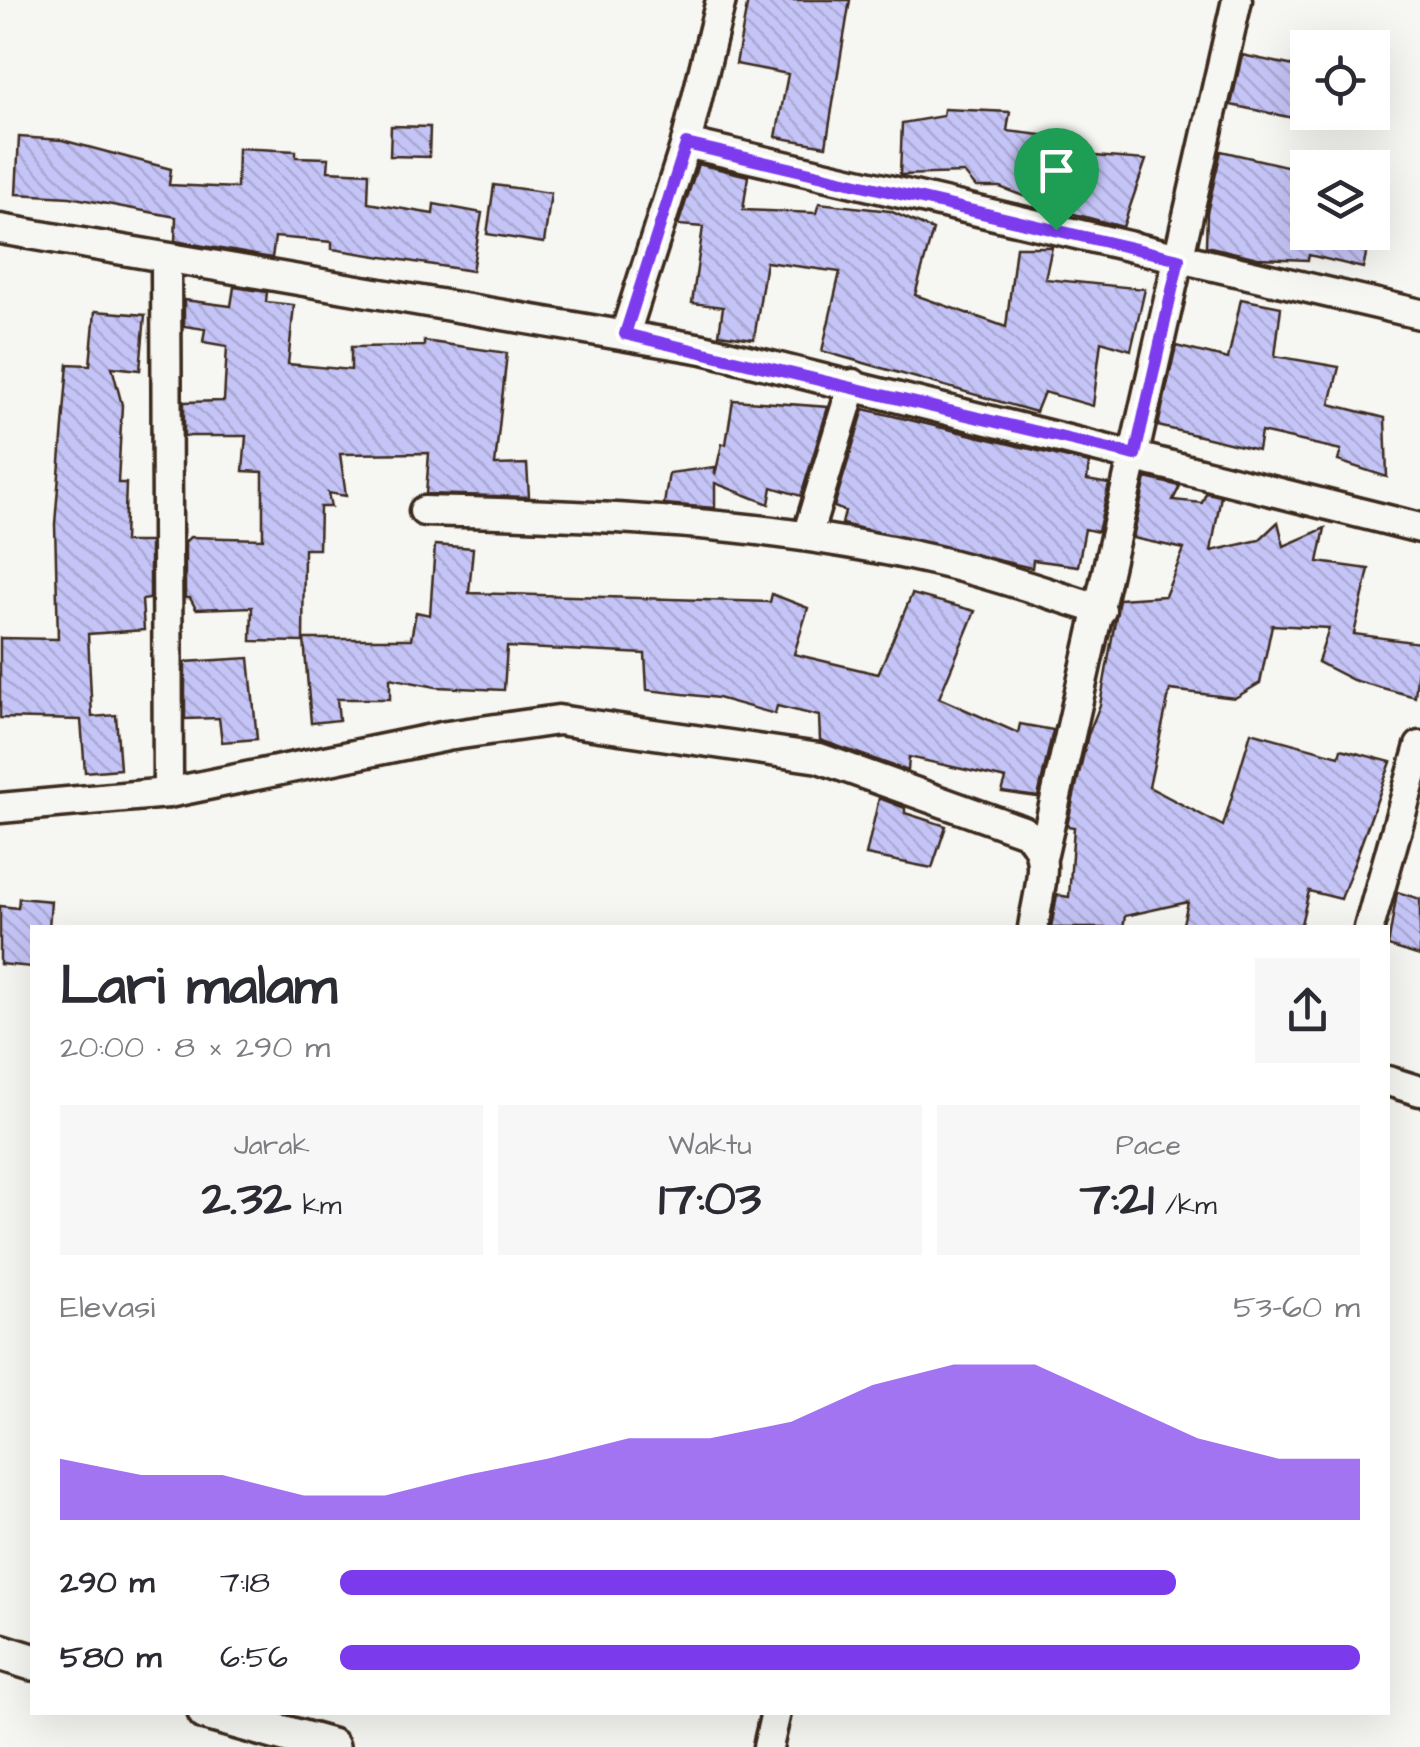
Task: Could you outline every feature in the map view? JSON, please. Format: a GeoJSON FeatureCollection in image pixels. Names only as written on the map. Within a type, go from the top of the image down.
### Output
{"type":"FeatureCollection","features":[{"type":"Feature","properties":{"kind":"street"},"geometry":{"type":"LineString","coordinates":[[625,334],[686,144],[721,0]]}},
{"type":"Feature","properties":{"kind":"street"},"geometry":{"type":"LineString","coordinates":[[1032,925],[1043,854],[1102,610],[1237,0]]}},
{"type":"Feature","properties":{"kind":"street"},"geometry":{"type":"LineString","coordinates":[[686,144],[1420,314]]}},
{"type":"Feature","properties":{"kind":"street"},"geometry":{"type":"LineString","coordinates":[[0,229],[625,334],[853,384],[1420,528]]}},
{"type":"Feature","properties":{"kind":"street"},"geometry":{"type":"LineString","coordinates":[[166,259],[168,793]]}},
{"type":"Feature","properties":{"kind":"street"},"geometry":{"type":"LineString","coordinates":[[807,536],[853,384]]}},
{"type":"Feature","properties":{"kind":"street"},"geometry":{"type":"LineString","coordinates":[[424,511],[620,516],[807,536],[935,560],[1102,610]]}},
{"type":"Feature","properties":{"kind":"street"},"geometry":{"type":"LineString","coordinates":[[0,808],[168,793],[447,736],[558,720],[819,758],[1023,831],[1033,836],[1043,854]]}},
{"type":"Feature","properties":{"kind":"street"},"geometry":{"type":"LineString","coordinates":[[1370,925],[1420,746]]}},
{"type":"Feature","properties":{"kind":"street"},"geometry":{"type":"LineString","coordinates":[[1390,1082],[1420,1091]]}},
{"type":"Feature","properties":{"kind":"street"},"geometry":{"type":"LineString","coordinates":[[0,1652],[30,1661]]}},
{"type":"Feature","properties":{"kind":"street"},"geometry":{"type":"LineString","coordinates":[[217,1715],[332,1747]]}},
{"type":"Feature","properties":{"kind":"street"},"geometry":{"type":"LineString","coordinates":[[768,1747],[775,1715]]}},
{"type":"Feature","properties":{"kind":"building"},"geometry":{"type":"Polygon","coordinates":[[[748,0],[850,0],[826,146],[776,137],[788,74],[736,64],[748,0]]]}},
{"type":"Feature","properties":{"kind":"building"},"geometry":{"type":"Polygon","coordinates":[[[1242,55],[1290,65],[1290,117],[1231,105],[1242,55]]]}},
{"type":"Feature","properties":{"kind":"building"},"geometry":{"type":"Polygon","coordinates":[[[944,109],[1010,112],[1007,131],[1059,137],[1057,153],[1146,160],[1123,227],[1059,210],[1000,187],[976,187],[964,173],[900,175],[902,123],[943,116],[944,109]]]}},
{"type":"Feature","properties":{"kind":"building"},"geometry":{"type":"Polygon","coordinates":[[[391,126],[430,127],[429,157],[390,156],[391,126]]]}},
{"type":"Feature","properties":{"kind":"building"},"geometry":{"type":"Polygon","coordinates":[[[19,137],[62,140],[171,169],[169,185],[237,188],[238,148],[296,151],[296,157],[329,158],[328,171],[369,173],[368,203],[433,214],[434,204],[482,213],[472,271],[332,249],[332,242],[275,237],[272,258],[175,241],[176,217],[70,197],[16,194],[19,137]]]}},
{"type":"Feature","properties":{"kind":"building"},"geometry":{"type":"Polygon","coordinates":[[[1221,151],[1290,167],[1290,250],[1367,250],[1363,268],[1309,255],[1308,260],[1258,258],[1206,246],[1207,213],[1221,151]]]}},
{"type":"Feature","properties":{"kind":"building"},"geometry":{"type":"Polygon","coordinates":[[[698,164],[748,176],[743,210],[816,213],[819,203],[890,211],[933,230],[915,295],[1006,327],[1016,247],[1052,247],[1045,279],[1145,289],[1131,350],[1101,341],[1093,406],[1044,392],[1036,412],[822,351],[840,272],[766,262],[754,339],[719,334],[723,307],[692,303],[703,227],[678,225],[698,164]]]}},
{"type":"Feature","properties":{"kind":"building"},"geometry":{"type":"Polygon","coordinates":[[[494,185],[551,193],[544,243],[487,234],[494,185]]]}},
{"type":"Feature","properties":{"kind":"building"},"geometry":{"type":"Polygon","coordinates":[[[234,287],[267,292],[266,302],[294,305],[288,364],[351,370],[351,347],[424,346],[424,341],[507,353],[495,465],[527,464],[529,497],[426,494],[429,453],[340,454],[346,496],[328,493],[331,507],[320,507],[319,549],[304,549],[303,642],[251,641],[252,607],[196,609],[190,598],[185,598],[185,542],[190,537],[263,539],[263,472],[243,471],[246,436],[184,436],[184,402],[224,401],[227,346],[203,342],[205,329],[184,326],[184,300],[231,306],[234,287]]]}},
{"type":"Feature","properties":{"kind":"building"},"geometry":{"type":"Polygon","coordinates":[[[1241,299],[1281,307],[1275,356],[1339,367],[1330,404],[1385,418],[1387,477],[1338,461],[1341,450],[1261,432],[1258,450],[1158,426],[1176,346],[1228,359],[1241,299]]]}},
{"type":"Feature","properties":{"kind":"building"},"geometry":{"type":"Polygon","coordinates":[[[95,311],[145,315],[140,370],[112,367],[122,405],[118,483],[126,483],[124,542],[150,542],[150,599],[142,600],[144,630],[88,634],[92,717],[116,715],[120,769],[85,772],[81,720],[0,718],[0,638],[58,639],[55,524],[68,364],[90,365],[95,311]]]}},
{"type":"Feature","properties":{"kind":"building"},"geometry":{"type":"Polygon","coordinates":[[[733,400],[828,407],[801,496],[772,487],[769,504],[715,483],[715,508],[664,504],[669,473],[715,467],[715,475],[722,444],[726,444],[733,400]]]}},
{"type":"Feature","properties":{"kind":"building"},"geometry":{"type":"Polygon","coordinates":[[[864,409],[1089,463],[1087,480],[1109,484],[1098,532],[1085,529],[1078,566],[1033,560],[1032,568],[842,524],[845,511],[834,507],[864,409]]]}},
{"type":"Feature","properties":{"kind":"building"},"geometry":{"type":"Polygon","coordinates":[[[1146,478],[1180,486],[1173,500],[1202,503],[1206,493],[1221,496],[1211,551],[1259,540],[1278,522],[1284,546],[1325,528],[1318,562],[1369,569],[1354,634],[1420,643],[1415,697],[1353,680],[1318,662],[1329,628],[1272,625],[1260,683],[1235,698],[1170,690],[1149,787],[1223,826],[1251,732],[1339,756],[1341,749],[1391,762],[1341,899],[1309,891],[1301,925],[1183,925],[1188,902],[1125,916],[1124,925],[1052,925],[1057,895],[1069,897],[1074,827],[1067,826],[1088,735],[1100,705],[1119,599],[1165,596],[1184,549],[1133,538],[1146,478]]]}},
{"type":"Feature","properties":{"kind":"building"},"geometry":{"type":"Polygon","coordinates":[[[435,545],[473,548],[469,593],[770,602],[772,594],[808,608],[794,654],[878,674],[912,594],[975,611],[939,698],[1018,733],[1020,724],[1053,730],[1038,797],[1002,792],[1006,779],[909,757],[908,771],[820,740],[819,716],[777,706],[775,714],[718,698],[647,690],[645,654],[507,647],[504,690],[436,687],[390,678],[390,699],[337,699],[339,720],[311,723],[304,639],[411,639],[416,612],[430,615],[435,545]]]}},
{"type":"Feature","properties":{"kind":"building"},"geometry":{"type":"Polygon","coordinates":[[[249,658],[257,739],[222,742],[219,718],[185,719],[185,662],[249,658]]]}},
{"type":"Feature","properties":{"kind":"building"},"geometry":{"type":"Polygon","coordinates":[[[879,798],[905,808],[905,813],[946,826],[932,868],[866,855],[879,798]]]}},
{"type":"Feature","properties":{"kind":"building"},"geometry":{"type":"Polygon","coordinates":[[[1397,892],[1420,899],[1420,956],[1390,947],[1397,892]]]}},
{"type":"Feature","properties":{"kind":"building"},"geometry":{"type":"Polygon","coordinates":[[[19,898],[51,901],[49,925],[30,925],[30,967],[0,964],[0,906],[18,908],[19,898]]]}},
{"type":"Feature","properties":{"kind":"route"},"geometry":{"type":"LineString","coordinates":[[686,144],[1056,230],[1179,259],[1135,455],[853,384],[625,334],[686,144]]}}]}
